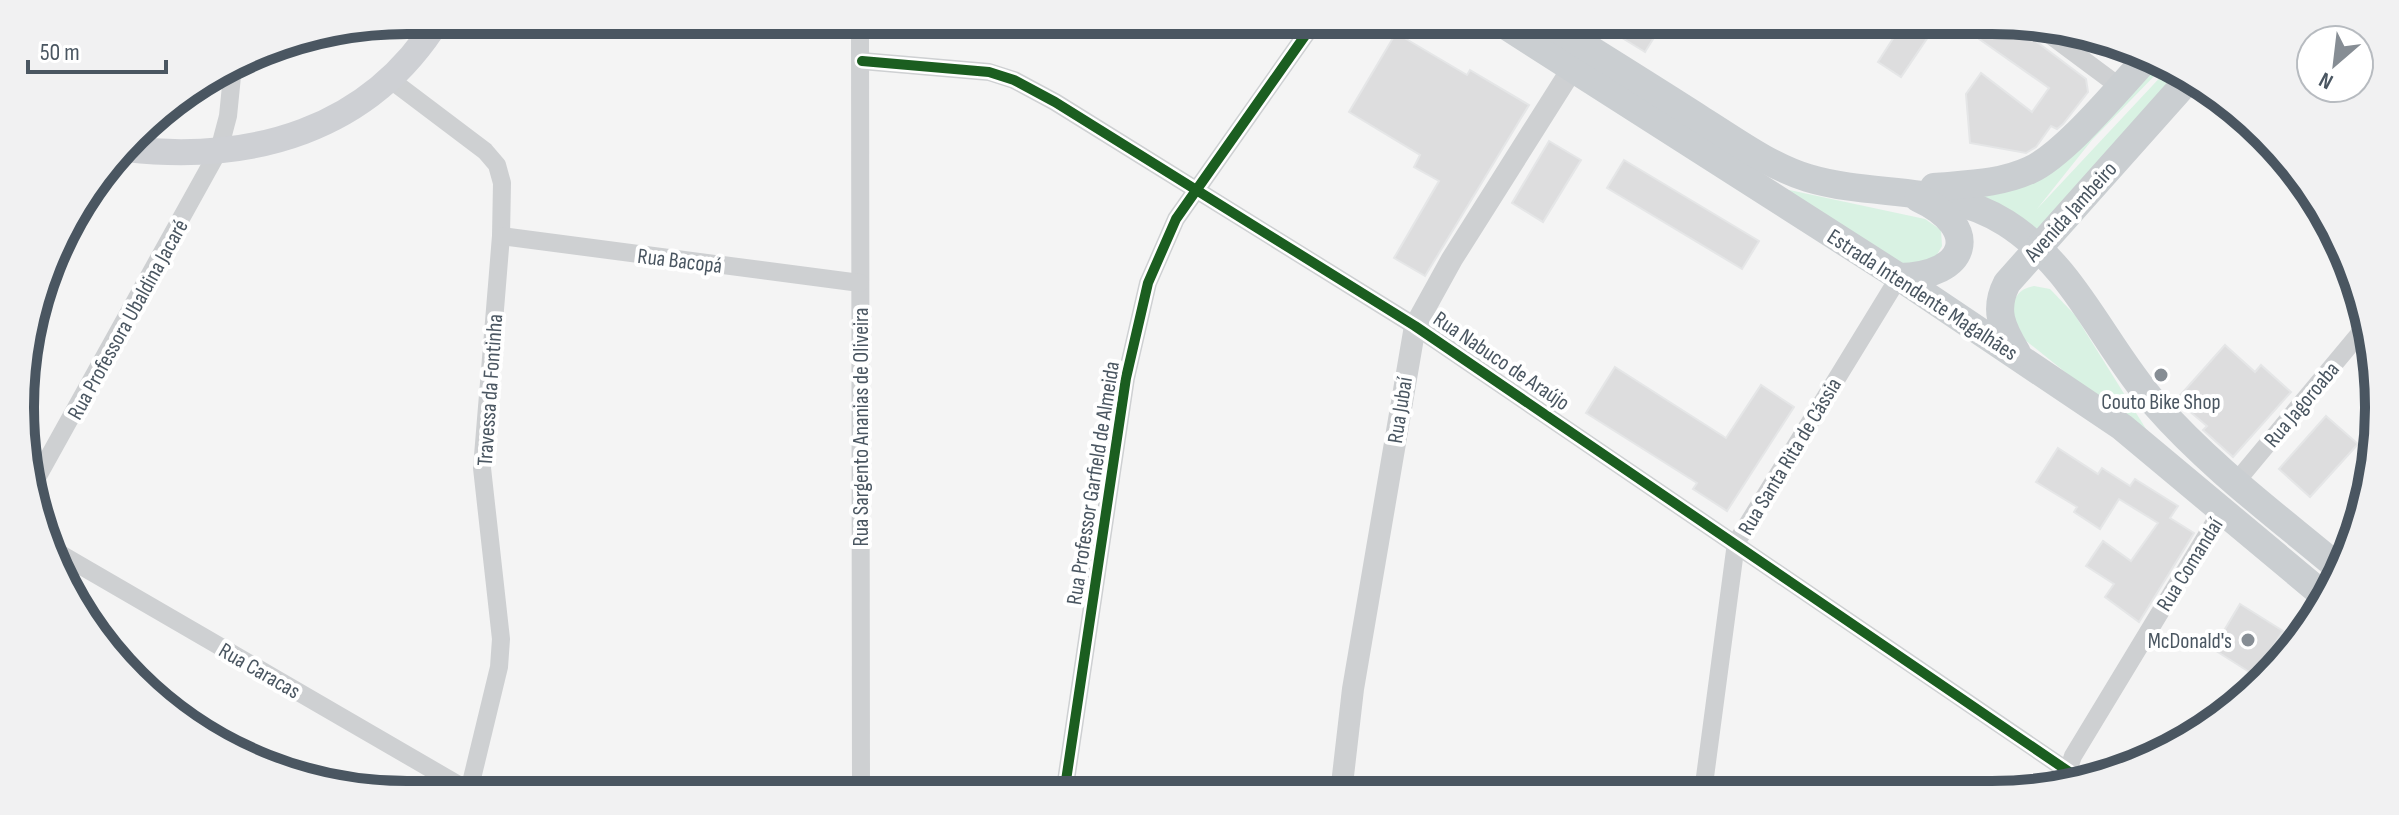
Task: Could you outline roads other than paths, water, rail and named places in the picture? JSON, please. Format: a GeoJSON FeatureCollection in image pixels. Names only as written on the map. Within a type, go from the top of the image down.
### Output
{"type":"FeatureCollection","features":[{"type":"Feature","properties":{"kind":"main road"},"geometry":{"type":"LineString","coordinates":[[137,150],[162,153],[219,150],[301,134],[361,103],[391,80],[427,34]]}},
{"type":"Feature","properties":{"kind":"main road","name":"Estrada Intendente Magalhães"},"geometry":{"type":"LineString","coordinates":[[1518,34],[1899,277],[2122,427],[2317,590]]}},
{"type":"Feature","properties":{"kind":"main road"},"geometry":{"type":"LineString","coordinates":[[1565,34],[1765,159],[1806,177],[1846,187],[1955,199],[1982,209],[2036,246],[2062,273],[2130,374],[2156,405],[2236,482],[2331,562]]}},
{"type":"Feature","properties":{"kind":"main road"},"geometry":{"type":"LineString","coordinates":[[1897,191],[1989,183],[2034,169],[2056,152],[2140,65]]}},
{"type":"Feature","properties":{"kind":"main road","name":"Avenida Jambeiro"},"geometry":{"type":"LineString","coordinates":[[2019,356],[2000,324],[1999,306],[2007,283],[2036,246],[2182,87]]}},
{"type":"Feature","properties":{"kind":"main road"},"geometry":{"type":"LineString","coordinates":[[1897,191],[1942,211],[1955,225],[1959,239],[1958,251],[1949,266],[1936,273],[1899,277]]}},
{"type":"Feature","properties":{"kind":"street"},"geometry":{"type":"LineString","coordinates":[[861,34],[862,61]]}},
{"type":"Feature","properties":{"kind":"street","name":"Rua Professor Garfield de Almeida"},"geometry":{"type":"LineString","coordinates":[[1066,781],[1126,378],[1138,323],[1160,249],[1195,189],[1306,34]]}},
{"type":"Feature","properties":{"kind":"street"},"geometry":{"type":"LineString","coordinates":[[2056,40],[2120,87]]}},
{"type":"Feature","properties":{"kind":"street","name":"Rua Nabuco de Araújo"},"geometry":{"type":"LineString","coordinates":[[862,61],[958,68],[1014,80],[1415,326],[1736,543],[2064,774]]}},
{"type":"Feature","properties":{"kind":"street","name":"Rua Sargento Ananias de Oliveira"},"geometry":{"type":"LineString","coordinates":[[862,61],[863,781]]}},
{"type":"Feature","properties":{"kind":"street","name":"Rua Jubaí"},"geometry":{"type":"LineString","coordinates":[[1342,781],[1353,689],[1415,326],[1572,69]]}},
{"type":"Feature","properties":{"kind":"street","name":"Rua Professora Ubaldina Jacaré"},"geometry":{"type":"LineString","coordinates":[[40,473],[219,150],[228,116],[232,78]]}},
{"type":"Feature","properties":{"kind":"street","name":"Travessa da Fontinha"},"geometry":{"type":"LineString","coordinates":[[391,80],[465,133],[497,165],[502,183],[501,236],[482,468],[501,639],[499,667],[472,781]]}},
{"type":"Feature","properties":{"kind":"street","name":"Rua Bacopá"},"geometry":{"type":"LineString","coordinates":[[501,236],[860,283]]}},
{"type":"Feature","properties":{"kind":"street","name":"Rua Santa Rita de Cássia"},"geometry":{"type":"LineString","coordinates":[[1704,781],[1736,543],[1899,277]]}},
{"type":"Feature","properties":{"kind":"street","name":"Rua Jagoroaba"},"geometry":{"type":"LineString","coordinates":[[2236,482],[2358,335]]}},
{"type":"Feature","properties":{"kind":"street","name":"Rua Comandaí"},"geometry":{"type":"LineString","coordinates":[[2074,772],[2222,510]]}},
{"type":"Feature","properties":{"kind":"street","name":"Rua Caracas"},"geometry":{"type":"LineString","coordinates":[[65,557],[448,781]]}},
{"type":"Feature","properties":{"kind":"place","name":"Couto Bike Shop"},"geometry":{"type":"Point","coordinates":[2161,375]}},
{"type":"Feature","properties":{"kind":"place","name":"McDonald's"},"geometry":{"type":"Point","coordinates":[2248,640]}}]}
